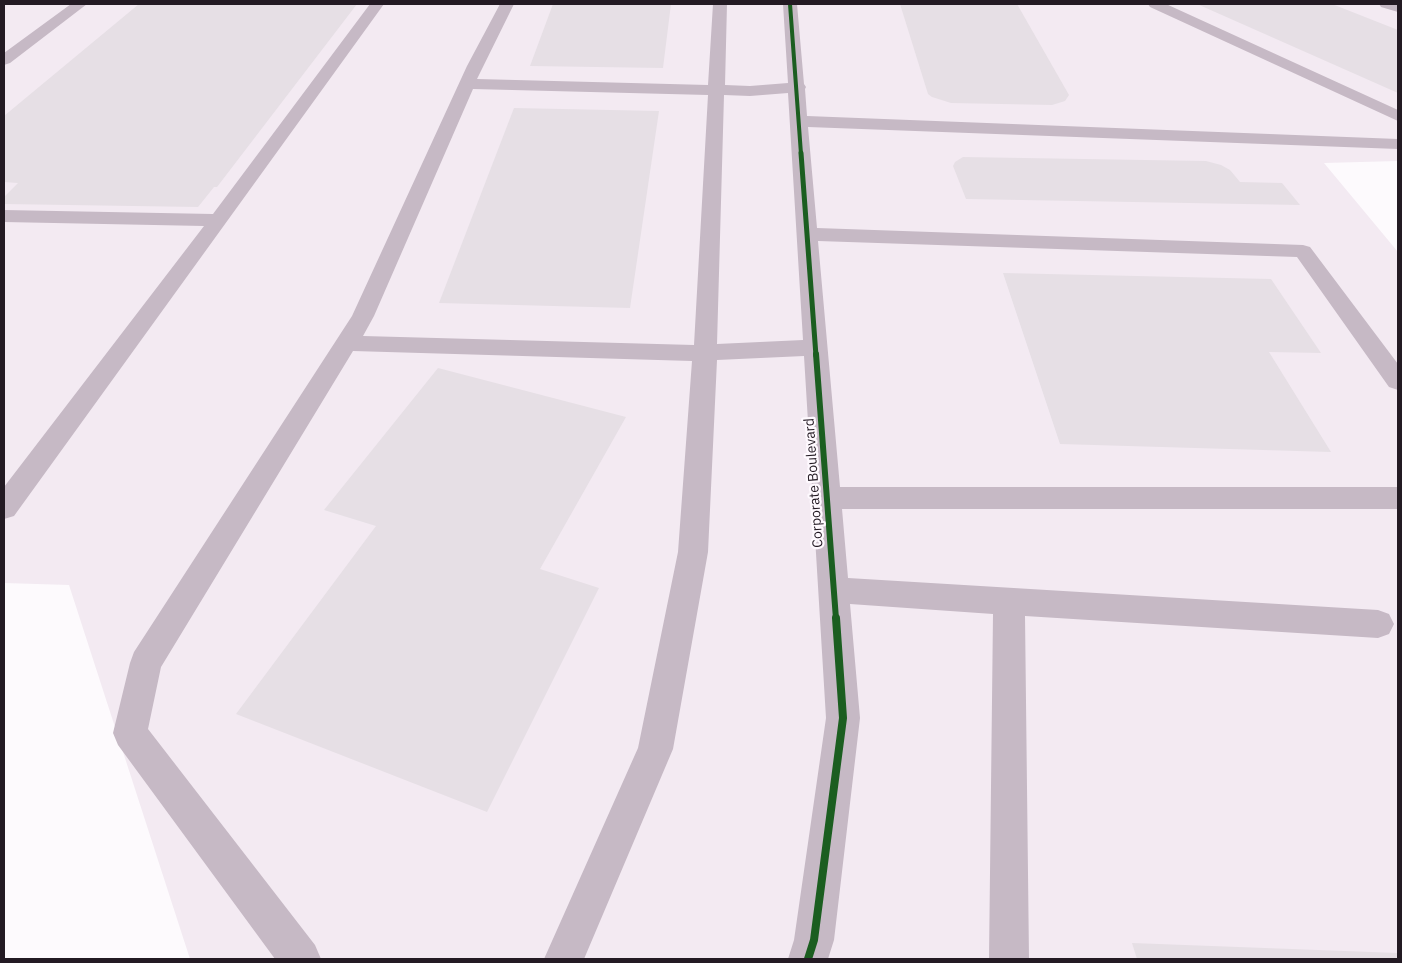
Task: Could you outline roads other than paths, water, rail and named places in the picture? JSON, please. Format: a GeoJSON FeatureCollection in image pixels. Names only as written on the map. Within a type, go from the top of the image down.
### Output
{"type":"FeatureCollection","features":[{"type":"Feature","properties":{"kind":"street"},"geometry":{"type":"LineString","coordinates":[[4,60],[80,4]]}},
{"type":"Feature","properties":{"kind":"street"},"geometry":{"type":"LineString","coordinates":[[4,508],[268,154],[377,4]]}},
{"type":"Feature","properties":{"kind":"street"},"geometry":{"type":"LineString","coordinates":[[302,959],[289,945],[130,733],[146,663],[363,316],[468,84],[507,4]]}},
{"type":"Feature","properties":{"kind":"street"},"geometry":{"type":"LineString","coordinates":[[564,959],[655,749],[693,552],[705,353],[720,4]]}},
{"type":"Feature","properties":{"kind":"street","name":"Corporate Boulevard"},"geometry":{"type":"LineString","coordinates":[[790,4],[798,87],[843,718],[814,940],[808,959]]}},
{"type":"Feature","properties":{"kind":"street"},"geometry":{"type":"LineString","coordinates":[[1156,4],[1398,116]]}},
{"type":"Feature","properties":{"kind":"street"},"geometry":{"type":"LineString","coordinates":[[1386,4],[1398,8]]}},
{"type":"Feature","properties":{"kind":"street"},"geometry":{"type":"LineString","coordinates":[[468,84],[750,91],[798,87]]}},
{"type":"Feature","properties":{"kind":"street"},"geometry":{"type":"LineString","coordinates":[[800,121],[1398,144]]}},
{"type":"Feature","properties":{"kind":"street"},"geometry":{"type":"LineString","coordinates":[[243,153],[268,154]]}},
{"type":"Feature","properties":{"kind":"street"},"geometry":{"type":"LineString","coordinates":[[4,216],[219,220]]}},
{"type":"Feature","properties":{"kind":"street"},"geometry":{"type":"LineString","coordinates":[[808,234],[1303,251],[1398,381]]}},
{"type":"Feature","properties":{"kind":"street"},"geometry":{"type":"LineString","coordinates":[[347,343],[705,353],[816,348]]}},
{"type":"Feature","properties":{"kind":"street"},"geometry":{"type":"LineString","coordinates":[[827,498],[1398,498]]}},
{"type":"Feature","properties":{"kind":"street"},"geometry":{"type":"LineString","coordinates":[[834,590],[1378,624]]}},
{"type":"Feature","properties":{"kind":"street"},"geometry":{"type":"LineString","coordinates":[[1009,602],[1009,959]]}}]}
